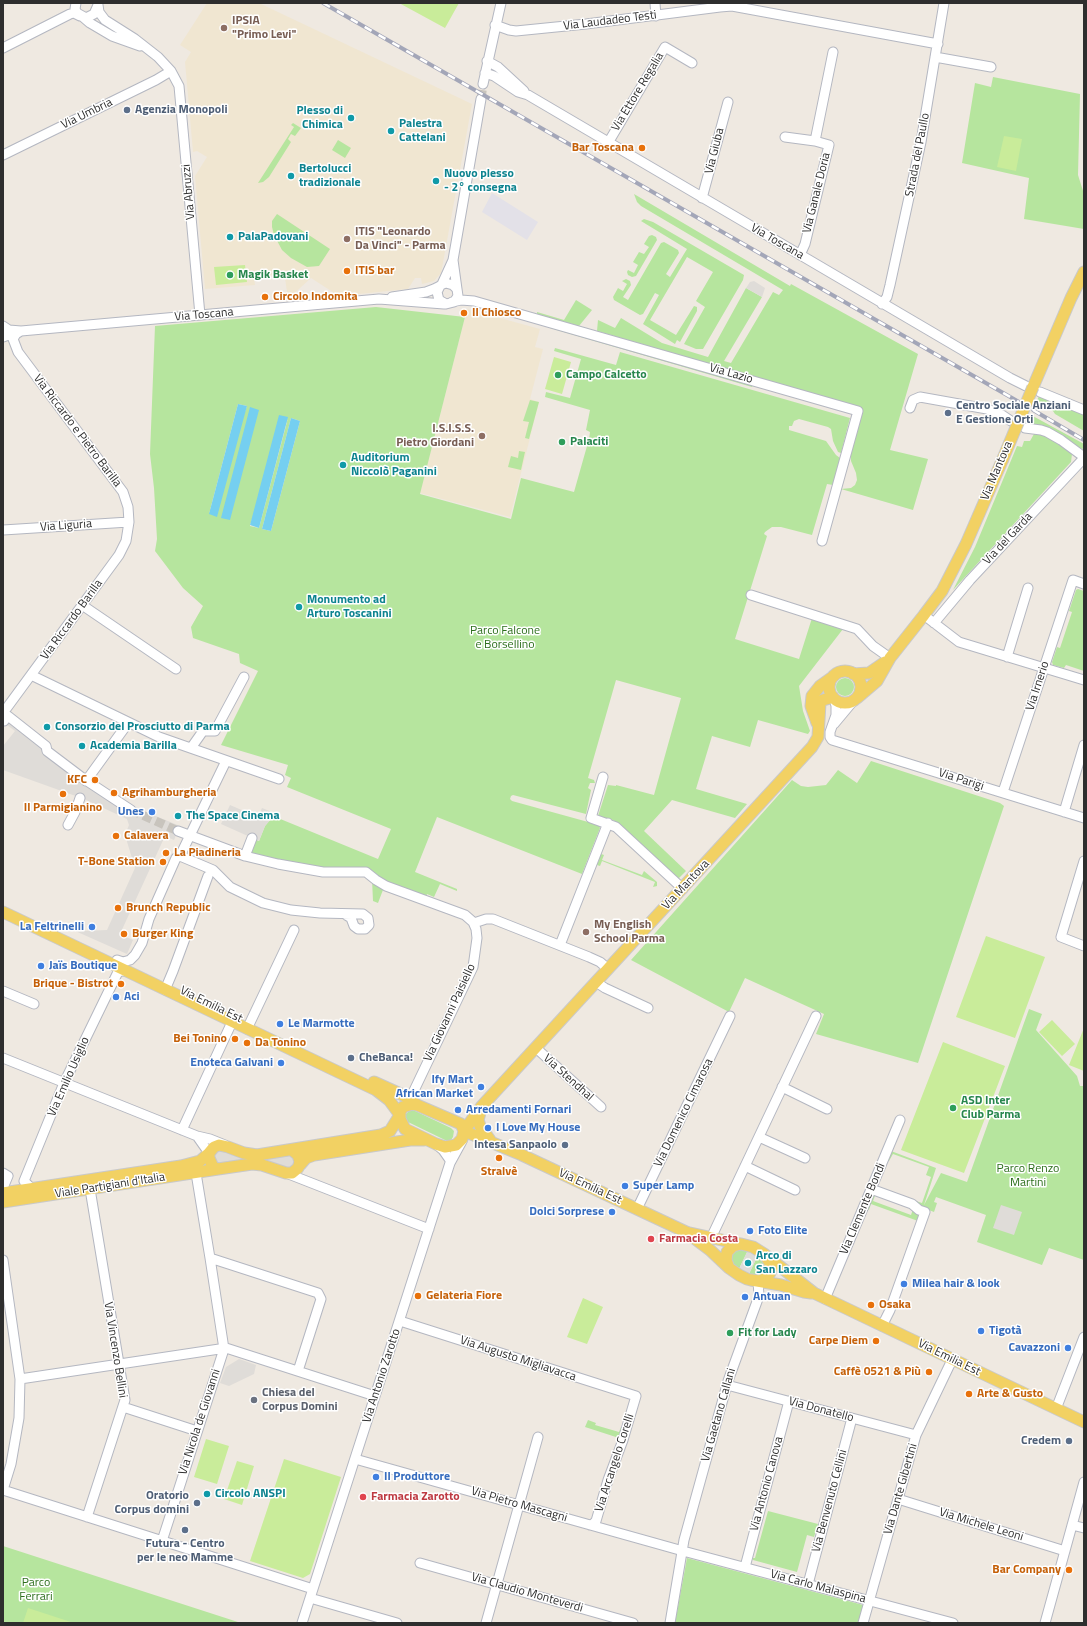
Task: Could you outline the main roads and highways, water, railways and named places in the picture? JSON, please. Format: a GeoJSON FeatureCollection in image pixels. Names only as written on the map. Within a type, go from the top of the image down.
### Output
{"type":"FeatureCollection","features":[{"type":"Feature","properties":{"kind":"main road","name":"Via Mantova"},"geometry":{"type":"LineString","coordinates":[[855,699],[877,681],[889,659],[942,591],[959,559],[1068,305],[1084,272]]}},
{"type":"Feature","properties":{"kind":"main road","name":"Via Mantova"},"geometry":{"type":"LineString","coordinates":[[834,676],[843,672],[853,674],[869,673],[889,659]]}},
{"type":"Feature","properties":{"kind":"main road"},"geometry":{"type":"LineString","coordinates":[[834,676],[830,686],[833,697],[844,703],[855,699],[860,692],[858,680],[853,674]]}},
{"type":"Feature","properties":{"kind":"main road"},"geometry":{"type":"LineString","coordinates":[[819,729],[810,701],[815,690],[834,676]]}},
{"type":"Feature","properties":{"kind":"main road","name":"Via Mantova"},"geometry":{"type":"LineString","coordinates":[[453,1120],[467,1117],[481,1106],[793,769],[812,747],[818,737],[820,703],[823,700],[833,697]]}},
{"type":"Feature","properties":{"kind":"main road","name":"Via Emilia Est"},"geometry":{"type":"LineString","coordinates":[[3,907],[117,960],[166,987],[232,1022],[248,1026],[379,1091],[389,1100],[400,1115],[405,1129],[432,1142],[451,1148],[456,1145],[463,1135],[461,1124],[453,1120],[166,987],[126,971],[3,912]]}},
{"type":"Feature","properties":{"kind":"main road"},"geometry":{"type":"LineString","coordinates":[[292,1150],[384,1134],[391,1129],[403,1107],[414,1102]]}},
{"type":"Feature","properties":{"kind":"main road","name":"Via Mantova"},"geometry":{"type":"LineString","coordinates":[[463,1135],[481,1106]]}},
{"type":"Feature","properties":{"kind":"main road"},"geometry":{"type":"LineString","coordinates":[[481,1106],[478,1120],[480,1126],[494,1143]]}},
{"type":"Feature","properties":{"kind":"main road","name":"Via Emilia Est"},"geometry":{"type":"LineString","coordinates":[[463,1135],[494,1143],[686,1232],[753,1247],[814,1293],[825,1299],[1084,1422]]}},
{"type":"Feature","properties":{"kind":"main road"},"geometry":{"type":"LineString","coordinates":[[299,1166],[306,1158],[314,1155],[410,1140],[432,1142]]}},
{"type":"Feature","properties":{"kind":"main road","name":"Viale Partigiani d'Italia"},"geometry":{"type":"LineString","coordinates":[[3,1202],[200,1161],[214,1147],[219,1145],[251,1155],[292,1150]]}},
{"type":"Feature","properties":{"kind":"main road"},"geometry":{"type":"LineString","coordinates":[[292,1150],[298,1155],[299,1166]]}},
{"type":"Feature","properties":{"kind":"main road"},"geometry":{"type":"LineString","coordinates":[[209,1153],[210,1162],[213,1167],[218,1169]]}},
{"type":"Feature","properties":{"kind":"main road","name":"Viale Partigiani d'Italia"},"geometry":{"type":"LineString","coordinates":[[3,1193],[196,1173],[252,1164],[292,1173],[299,1166]]}},
{"type":"Feature","properties":{"kind":"main road","name":"Via Emilia Est"},"geometry":{"type":"LineString","coordinates":[[686,1232],[739,1275],[814,1293]]}},
{"type":"Feature","properties":{"kind":"main road"},"geometry":{"type":"LineString","coordinates":[[729,1268],[726,1260],[726,1252],[733,1246],[741,1244]]}},
{"type":"Feature","properties":{"kind":"main road"},"geometry":{"type":"LineString","coordinates":[[755,1280],[760,1281],[766,1278],[770,1273],[770,1263],[764,1254]]}},
{"type":"Feature","properties":{"kind":"water"},"geometry":{"type":"Polygon","coordinates":[[[238,404],[247,406],[217,517],[209,514],[238,404]]]}},
{"type":"Feature","properties":{"kind":"water"},"geometry":{"type":"Polygon","coordinates":[[[250,407],[259,410],[230,520],[221,518],[250,407]]]}},
{"type":"Feature","properties":{"kind":"water"},"geometry":{"type":"Polygon","coordinates":[[[279,415],[288,417],[259,528],[250,525],[279,415]]]}},
{"type":"Feature","properties":{"kind":"water"},"geometry":{"type":"Polygon","coordinates":[[[291,418],[300,421],[271,531],[262,529],[291,418]]]}},
{"type":"Feature","properties":{"kind":"tunnel"},"geometry":{"type":"LineString","coordinates":[[481,99],[483,84]]}},
{"type":"Feature","properties":{"kind":"tunnel"},"geometry":{"type":"LineString","coordinates":[[131,810],[178,831]]}},
{"type":"Feature","properties":{"kind":"railway"},"geometry":{"type":"LineString","coordinates":[[323,3],[1019,402]]}},
{"type":"Feature","properties":{"kind":"railway"},"geometry":{"type":"LineString","coordinates":[[1033,410],[1084,440]]}},
{"type":"Feature","properties":{"kind":"place","name":"IPSIA \"Primo Levi\""},"geometry":{"type":"Point","coordinates":[224,28]}},
{"type":"Feature","properties":{"kind":"place","name":"Agenzia Monopoli"},"geometry":{"type":"Point","coordinates":[127,110]}},
{"type":"Feature","properties":{"kind":"place","name":"Plesso di Chimica"},"geometry":{"type":"Point","coordinates":[351,118]}},
{"type":"Feature","properties":{"kind":"place","name":"Palestra Cattelani"},"geometry":{"type":"Point","coordinates":[391,131]}},
{"type":"Feature","properties":{"kind":"place","name":"Bar Toscana"},"geometry":{"type":"Point","coordinates":[642,148]}},
{"type":"Feature","properties":{"kind":"place","name":"Bertolucci tradizionale"},"geometry":{"type":"Point","coordinates":[291,176]}},
{"type":"Feature","properties":{"kind":"place","name":"Nuovo plesso - 2° consegna"},"geometry":{"type":"Point","coordinates":[436,181]}},
{"type":"Feature","properties":{"kind":"place","name":"PalaPadovani"},"geometry":{"type":"Point","coordinates":[230,237]}},
{"type":"Feature","properties":{"kind":"place","name":"ITIS \"Leonardo Da Vinci\" - Parma"},"geometry":{"type":"Point","coordinates":[347,239]}},
{"type":"Feature","properties":{"kind":"place","name":"ITIS bar"},"geometry":{"type":"Point","coordinates":[347,271]}},
{"type":"Feature","properties":{"kind":"place","name":"Magik Basket"},"geometry":{"type":"Point","coordinates":[230,275]}},
{"type":"Feature","properties":{"kind":"place","name":"Circolo Indomita"},"geometry":{"type":"Point","coordinates":[265,297]}},
{"type":"Feature","properties":{"kind":"place","name":"Il Chiosco"},"geometry":{"type":"Point","coordinates":[464,313]}},
{"type":"Feature","properties":{"kind":"place","name":"Campo Calcetto"},"geometry":{"type":"Point","coordinates":[558,375]}},
{"type":"Feature","properties":{"kind":"place","name":"Centro Sociale Anziani E Gestione Orti"},"geometry":{"type":"Point","coordinates":[948,413]}},
{"type":"Feature","properties":{"kind":"place","name":"I.S.I.S.S. Pietro Giordani"},"geometry":{"type":"Point","coordinates":[482,436]}},
{"type":"Feature","properties":{"kind":"place","name":"Palaciti"},"geometry":{"type":"Point","coordinates":[562,442]}},
{"type":"Feature","properties":{"kind":"place","name":"Auditorium Niccolò Paganini"},"geometry":{"type":"Point","coordinates":[343,465]}},
{"type":"Feature","properties":{"kind":"place","name":"Monumento ad Arturo Toscanini"},"geometry":{"type":"Point","coordinates":[299,607]}},
{"type":"Feature","properties":{"kind":"place","name":"Consorzio del Prosciutto di Parma"},"geometry":{"type":"Point","coordinates":[47,727]}},
{"type":"Feature","properties":{"kind":"place","name":"Academia Barilla"},"geometry":{"type":"Point","coordinates":[82,746]}},
{"type":"Feature","properties":{"kind":"place","name":"KFC"},"geometry":{"type":"Point","coordinates":[95,780]}},
{"type":"Feature","properties":{"kind":"place","name":"Agrihamburgheria"},"geometry":{"type":"Point","coordinates":[114,793]}},
{"type":"Feature","properties":{"kind":"place","name":"Il Parmigianino"},"geometry":{"type":"Point","coordinates":[63,794]}},
{"type":"Feature","properties":{"kind":"place","name":"Unes"},"geometry":{"type":"Point","coordinates":[152,812]}},
{"type":"Feature","properties":{"kind":"place","name":"The Space Cinema"},"geometry":{"type":"Point","coordinates":[178,816]}},
{"type":"Feature","properties":{"kind":"place","name":"Calavera"},"geometry":{"type":"Point","coordinates":[116,836]}},
{"type":"Feature","properties":{"kind":"place","name":"La Piadineria"},"geometry":{"type":"Point","coordinates":[166,853]}},
{"type":"Feature","properties":{"kind":"place","name":"T-Bone Station"},"geometry":{"type":"Point","coordinates":[163,862]}},
{"type":"Feature","properties":{"kind":"place","name":"Brunch Republic"},"geometry":{"type":"Point","coordinates":[118,908]}},
{"type":"Feature","properties":{"kind":"place","name":"La Feltrinelli"},"geometry":{"type":"Point","coordinates":[92,927]}},
{"type":"Feature","properties":{"kind":"place","name":"My English School Parma"},"geometry":{"type":"Point","coordinates":[586,932]}},
{"type":"Feature","properties":{"kind":"place","name":"Burger King"},"geometry":{"type":"Point","coordinates":[124,934]}},
{"type":"Feature","properties":{"kind":"place","name":"Jaïs Boutique"},"geometry":{"type":"Point","coordinates":[41,966]}},
{"type":"Feature","properties":{"kind":"place","name":"Brique - Bistrot"},"geometry":{"type":"Point","coordinates":[121,984]}},
{"type":"Feature","properties":{"kind":"place","name":"Aci"},"geometry":{"type":"Point","coordinates":[116,997]}},
{"type":"Feature","properties":{"kind":"place","name":"Le Marmotte"},"geometry":{"type":"Point","coordinates":[280,1024]}},
{"type":"Feature","properties":{"kind":"place","name":"Bei Tonino"},"geometry":{"type":"Point","coordinates":[235,1039]}},
{"type":"Feature","properties":{"kind":"place","name":"Da Tonino"},"geometry":{"type":"Point","coordinates":[247,1043]}},
{"type":"Feature","properties":{"kind":"place","name":"CheBanca!"},"geometry":{"type":"Point","coordinates":[351,1058]}},
{"type":"Feature","properties":{"kind":"place","name":"Enoteca Galvani"},"geometry":{"type":"Point","coordinates":[281,1063]}},
{"type":"Feature","properties":{"kind":"place","name":"Ify Mart African Market"},"geometry":{"type":"Point","coordinates":[481,1087]}},
{"type":"Feature","properties":{"kind":"place","name":"ASD Inter Club Parma"},"geometry":{"type":"Point","coordinates":[953,1108]}},
{"type":"Feature","properties":{"kind":"place","name":"Arredamenti Fornari"},"geometry":{"type":"Point","coordinates":[458,1110]}},
{"type":"Feature","properties":{"kind":"place","name":"I Love My House"},"geometry":{"type":"Point","coordinates":[488,1128]}},
{"type":"Feature","properties":{"kind":"place","name":"Intesa Sanpaolo"},"geometry":{"type":"Point","coordinates":[565,1145]}},
{"type":"Feature","properties":{"kind":"place","name":"Stralvè"},"geometry":{"type":"Point","coordinates":[499,1158]}},
{"type":"Feature","properties":{"kind":"place","name":"Super Lamp"},"geometry":{"type":"Point","coordinates":[625,1186]}},
{"type":"Feature","properties":{"kind":"place","name":"Dolci Sorprese"},"geometry":{"type":"Point","coordinates":[612,1212]}},
{"type":"Feature","properties":{"kind":"place","name":"Foto Elite"},"geometry":{"type":"Point","coordinates":[750,1231]}},
{"type":"Feature","properties":{"kind":"place","name":"Farmacia Costa"},"geometry":{"type":"Point","coordinates":[651,1239]}},
{"type":"Feature","properties":{"kind":"place","name":"Arco di San Lazzaro"},"geometry":{"type":"Point","coordinates":[748,1263]}},
{"type":"Feature","properties":{"kind":"place","name":"Milea hair & look"},"geometry":{"type":"Point","coordinates":[904,1284]}},
{"type":"Feature","properties":{"kind":"place","name":"Gelateria Fiore"},"geometry":{"type":"Point","coordinates":[418,1296]}},
{"type":"Feature","properties":{"kind":"place","name":"Antuan"},"geometry":{"type":"Point","coordinates":[745,1297]}},
{"type":"Feature","properties":{"kind":"place","name":"Osaka"},"geometry":{"type":"Point","coordinates":[871,1305]}},
{"type":"Feature","properties":{"kind":"place","name":"Tigotà"},"geometry":{"type":"Point","coordinates":[981,1331]}},
{"type":"Feature","properties":{"kind":"place","name":"Fit for Lady"},"geometry":{"type":"Point","coordinates":[730,1333]}},
{"type":"Feature","properties":{"kind":"place","name":"Carpe Diem"},"geometry":{"type":"Point","coordinates":[876,1341]}},
{"type":"Feature","properties":{"kind":"place","name":"Cavazzoni"},"geometry":{"type":"Point","coordinates":[1068,1348]}},
{"type":"Feature","properties":{"kind":"place","name":"Caffè 0521 & Più"},"geometry":{"type":"Point","coordinates":[929,1372]}},
{"type":"Feature","properties":{"kind":"place","name":"Arte & Gusto"},"geometry":{"type":"Point","coordinates":[969,1394]}},
{"type":"Feature","properties":{"kind":"place","name":"Chiesa del Corpus Domini"},"geometry":{"type":"Point","coordinates":[254,1400]}},
{"type":"Feature","properties":{"kind":"place","name":"Credem"},"geometry":{"type":"Point","coordinates":[1069,1441]}},
{"type":"Feature","properties":{"kind":"place","name":"Il Produttore"},"geometry":{"type":"Point","coordinates":[376,1477]}},
{"type":"Feature","properties":{"kind":"place","name":"Circolo ANSPI"},"geometry":{"type":"Point","coordinates":[207,1494]}},
{"type":"Feature","properties":{"kind":"place","name":"Farmacia Zarotto"},"geometry":{"type":"Point","coordinates":[363,1497]}},
{"type":"Feature","properties":{"kind":"place","name":"Oratorio Corpus domini"},"geometry":{"type":"Point","coordinates":[197,1503]}},
{"type":"Feature","properties":{"kind":"place","name":"Futura - Centro per le neo Mamme"},"geometry":{"type":"Point","coordinates":[185,1530]}},
{"type":"Feature","properties":{"kind":"place","name":"Bar Company"},"geometry":{"type":"Point","coordinates":[1069,1570]}},
{"type":"Feature","properties":{"kind":"park label","name":"Parco Falcone e Borsellino"},"geometry":{"type":"Point","coordinates":[505,638]}},
{"type":"Feature","properties":{"kind":"park label","name":"Parco Renzo Martini"},"geometry":{"type":"Point","coordinates":[1028,1176]}},
{"type":"Feature","properties":{"kind":"park label","name":"Parco Ferrari"},"geometry":{"type":"Point","coordinates":[36,1590]}}]}
